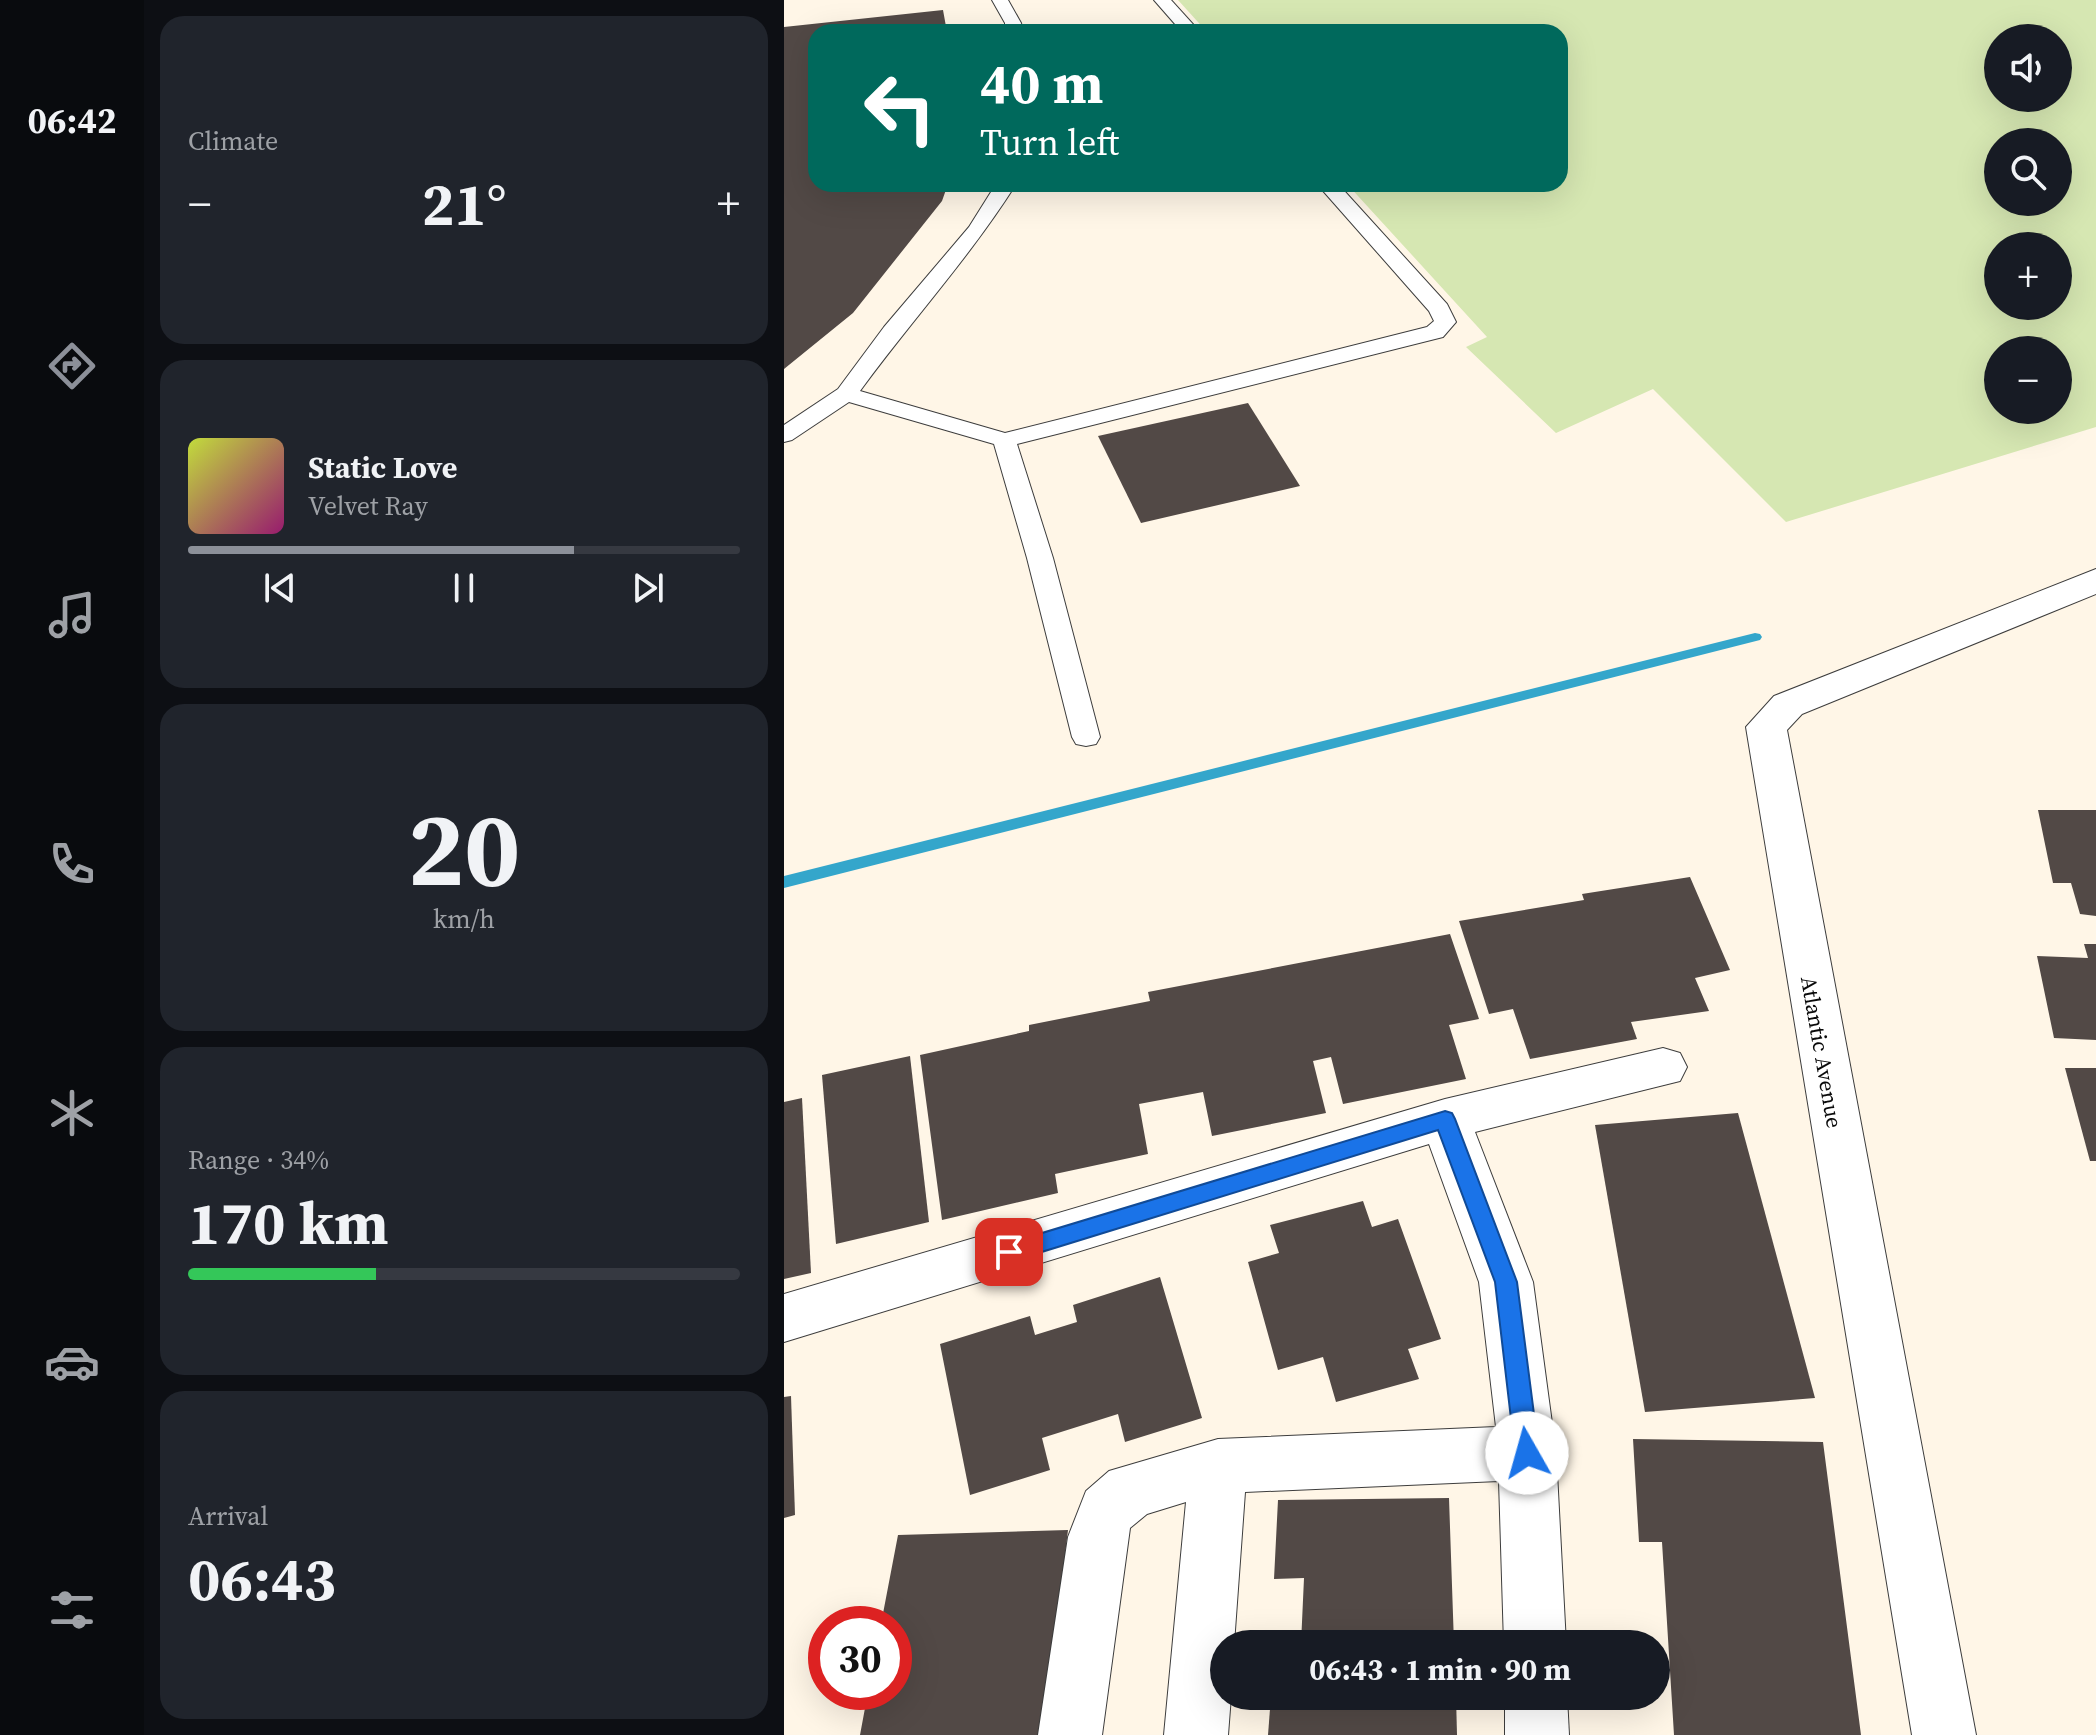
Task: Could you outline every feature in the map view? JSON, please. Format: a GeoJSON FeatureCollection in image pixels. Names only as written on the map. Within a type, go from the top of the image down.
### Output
{"type":"FeatureCollection","features":[{"type":"Feature","properties":{"kind":"street","name":"Atlantic Avenue"},"geometry":{"type":"LineString","coordinates":[[1944,1735],[1766,727],[1788,705],[2096,580]]}},
{"type":"Feature","properties":{"kind":"street"},"geometry":{"type":"LineString","coordinates":[[784,1318],[1445,1119],[1663,1067]]}},
{"type":"Feature","properties":{"kind":"street"},"geometry":{"type":"LineString","coordinates":[[1445,1119],[1506,1282],[1527,1453],[1534,1630]]}},
{"type":"Feature","properties":{"kind":"street"},"geometry":{"type":"LineString","coordinates":[[1070,1735],[1098,1537],[1107,1511],[1130,1491],[1218,1466],[1527,1453]]}},
{"type":"Feature","properties":{"kind":"street"},"geometry":{"type":"LineString","coordinates":[[1196,1735],[1218,1466]]}},
{"type":"Feature","properties":{"kind":"street"},"geometry":{"type":"LineString","coordinates":[[1536,1710],[1537,1735]]}},
{"type":"Feature","properties":{"kind":"lane"},"geometry":{"type":"LineString","coordinates":[[1000,0],[1013,24]]}},
{"type":"Feature","properties":{"kind":"lane"},"geometry":{"type":"LineString","coordinates":[[1162,0],[1184,24]]}},
{"type":"Feature","properties":{"kind":"lane"},"geometry":{"type":"LineString","coordinates":[[784,435],[846,394],[892,332],[977,230],[1001,192]]}},
{"type":"Feature","properties":{"kind":"lane"},"geometry":{"type":"LineString","coordinates":[[846,394],[1004,440],[1435,332],[1445,322],[1439,309],[1334,192]]}},
{"type":"Feature","properties":{"kind":"lane"},"geometry":{"type":"LineString","coordinates":[[1004,440],[1040,558],[1086,737]]}},
{"type":"Feature","properties":{"kind":"green space"},"geometry":{"type":"Polygon","coordinates":[[[1178,0],[2096,0],[2096,427],[1786,522],[1653,389],[1556,433],[1466,347],[1487,337],[1354,192],[1568,192],[1568,24],[1200,24],[1178,0]]]}},
{"type":"Feature","properties":{"kind":"building"},"geometry":{"type":"Polygon","coordinates":[[[943,10],[946,24],[812,24],[943,10]]]}},
{"type":"Feature","properties":{"kind":"building"},"geometry":{"type":"Polygon","coordinates":[[[808,24],[808,192],[945,192],[942,201],[853,313],[784,369],[784,27],[808,24]]]}},
{"type":"Feature","properties":{"kind":"building"},"geometry":{"type":"Polygon","coordinates":[[[1248,403],[1300,486],[1141,523],[1098,436],[1248,403]]]}},
{"type":"Feature","properties":{"kind":"building"},"geometry":{"type":"Polygon","coordinates":[[[2038,810],[2096,810],[2096,916],[2080,914],[2071,883],[2053,883],[2038,810]]]}},
{"type":"Feature","properties":{"kind":"building"},"geometry":{"type":"Polygon","coordinates":[[[1690,877],[1730,970],[1695,978],[1709,1011],[1631,1022],[1637,1039],[1530,1059],[1513,1009],[1489,1014],[1459,921],[1584,900],[1582,894],[1690,877]]]}},
{"type":"Feature","properties":{"kind":"building"},"geometry":{"type":"Polygon","coordinates":[[[1450,934],[1479,1019],[1449,1025],[1466,1079],[1343,1104],[1331,1057],[1313,1061],[1326,1113],[1212,1136],[1203,1092],[1139,1104],[1148,1154],[1055,1174],[1058,1193],[942,1220],[920,1055],[1029,1031],[1029,1025],[1150,1001],[1148,992],[1450,934]]]}},
{"type":"Feature","properties":{"kind":"building"},"geometry":{"type":"Polygon","coordinates":[[[2084,944],[2096,944],[2096,1040],[2054,1038],[2037,956],[2088,958],[2084,944]]]}},
{"type":"Feature","properties":{"kind":"building"},"geometry":{"type":"Polygon","coordinates":[[[910,1056],[929,1222],[836,1244],[822,1075],[910,1056]]]}},
{"type":"Feature","properties":{"kind":"building"},"geometry":{"type":"Polygon","coordinates":[[[2065,1068],[2096,1068],[2096,1161],[2090,1161],[2065,1068]]]}},
{"type":"Feature","properties":{"kind":"building"},"geometry":{"type":"Polygon","coordinates":[[[802,1098],[811,1273],[784,1279],[784,1102],[802,1098]]]}},
{"type":"Feature","properties":{"kind":"building"},"geometry":{"type":"Polygon","coordinates":[[[1738,1113],[1815,1398],[1645,1412],[1595,1125],[1738,1113]]]}},
{"type":"Feature","properties":{"kind":"building"},"geometry":{"type":"Polygon","coordinates":[[[1363,1201],[1372,1227],[1398,1219],[1441,1339],[1408,1349],[1419,1379],[1336,1402],[1323,1357],[1278,1370],[1248,1262],[1279,1253],[1270,1225],[1363,1201]]]}},
{"type":"Feature","properties":{"kind":"building"},"geometry":{"type":"Polygon","coordinates":[[[1160,1277],[1202,1418],[1125,1442],[1118,1414],[1042,1438],[1050,1470],[970,1495],[940,1344],[1030,1316],[1035,1335],[1077,1322],[1073,1305],[1160,1277]]]}},
{"type":"Feature","properties":{"kind":"building"},"geometry":{"type":"Polygon","coordinates":[[[791,1396],[795,1515],[784,1518],[784,1397],[791,1396]]]}},
{"type":"Feature","properties":{"kind":"building"},"geometry":{"type":"Polygon","coordinates":[[[1633,1439],[1823,1442],[1861,1735],[1674,1735],[1670,1630],[1667,1630],[1662,1542],[1639,1542],[1633,1439]]]}},
{"type":"Feature","properties":{"kind":"building"},"geometry":{"type":"Polygon","coordinates":[[[1449,1498],[1454,1630],[1302,1630],[1304,1578],[1274,1579],[1278,1500],[1449,1498]]]}},
{"type":"Feature","properties":{"kind":"building"},"geometry":{"type":"Polygon","coordinates":[[[1068,1530],[1043,1735],[860,1735],[865,1710],[912,1710],[912,1606],[884,1606],[898,1535],[1068,1530]]]}},
{"type":"Feature","properties":{"kind":"building"},"geometry":{"type":"Polygon","coordinates":[[[1270,1710],[1456,1710],[1457,1735],[1268,1735],[1270,1710]]]}},
{"type":"Feature","properties":{"kind":"waterway"},"geometry":{"type":"LineString","coordinates":[[784,882],[1755,637]]}},
{"type":"Feature","properties":{"kind":"route"},"geometry":{"type":"LineString","coordinates":[[1009,1252],[1445,1119],[1506,1282],[1527,1453]]}}]}
